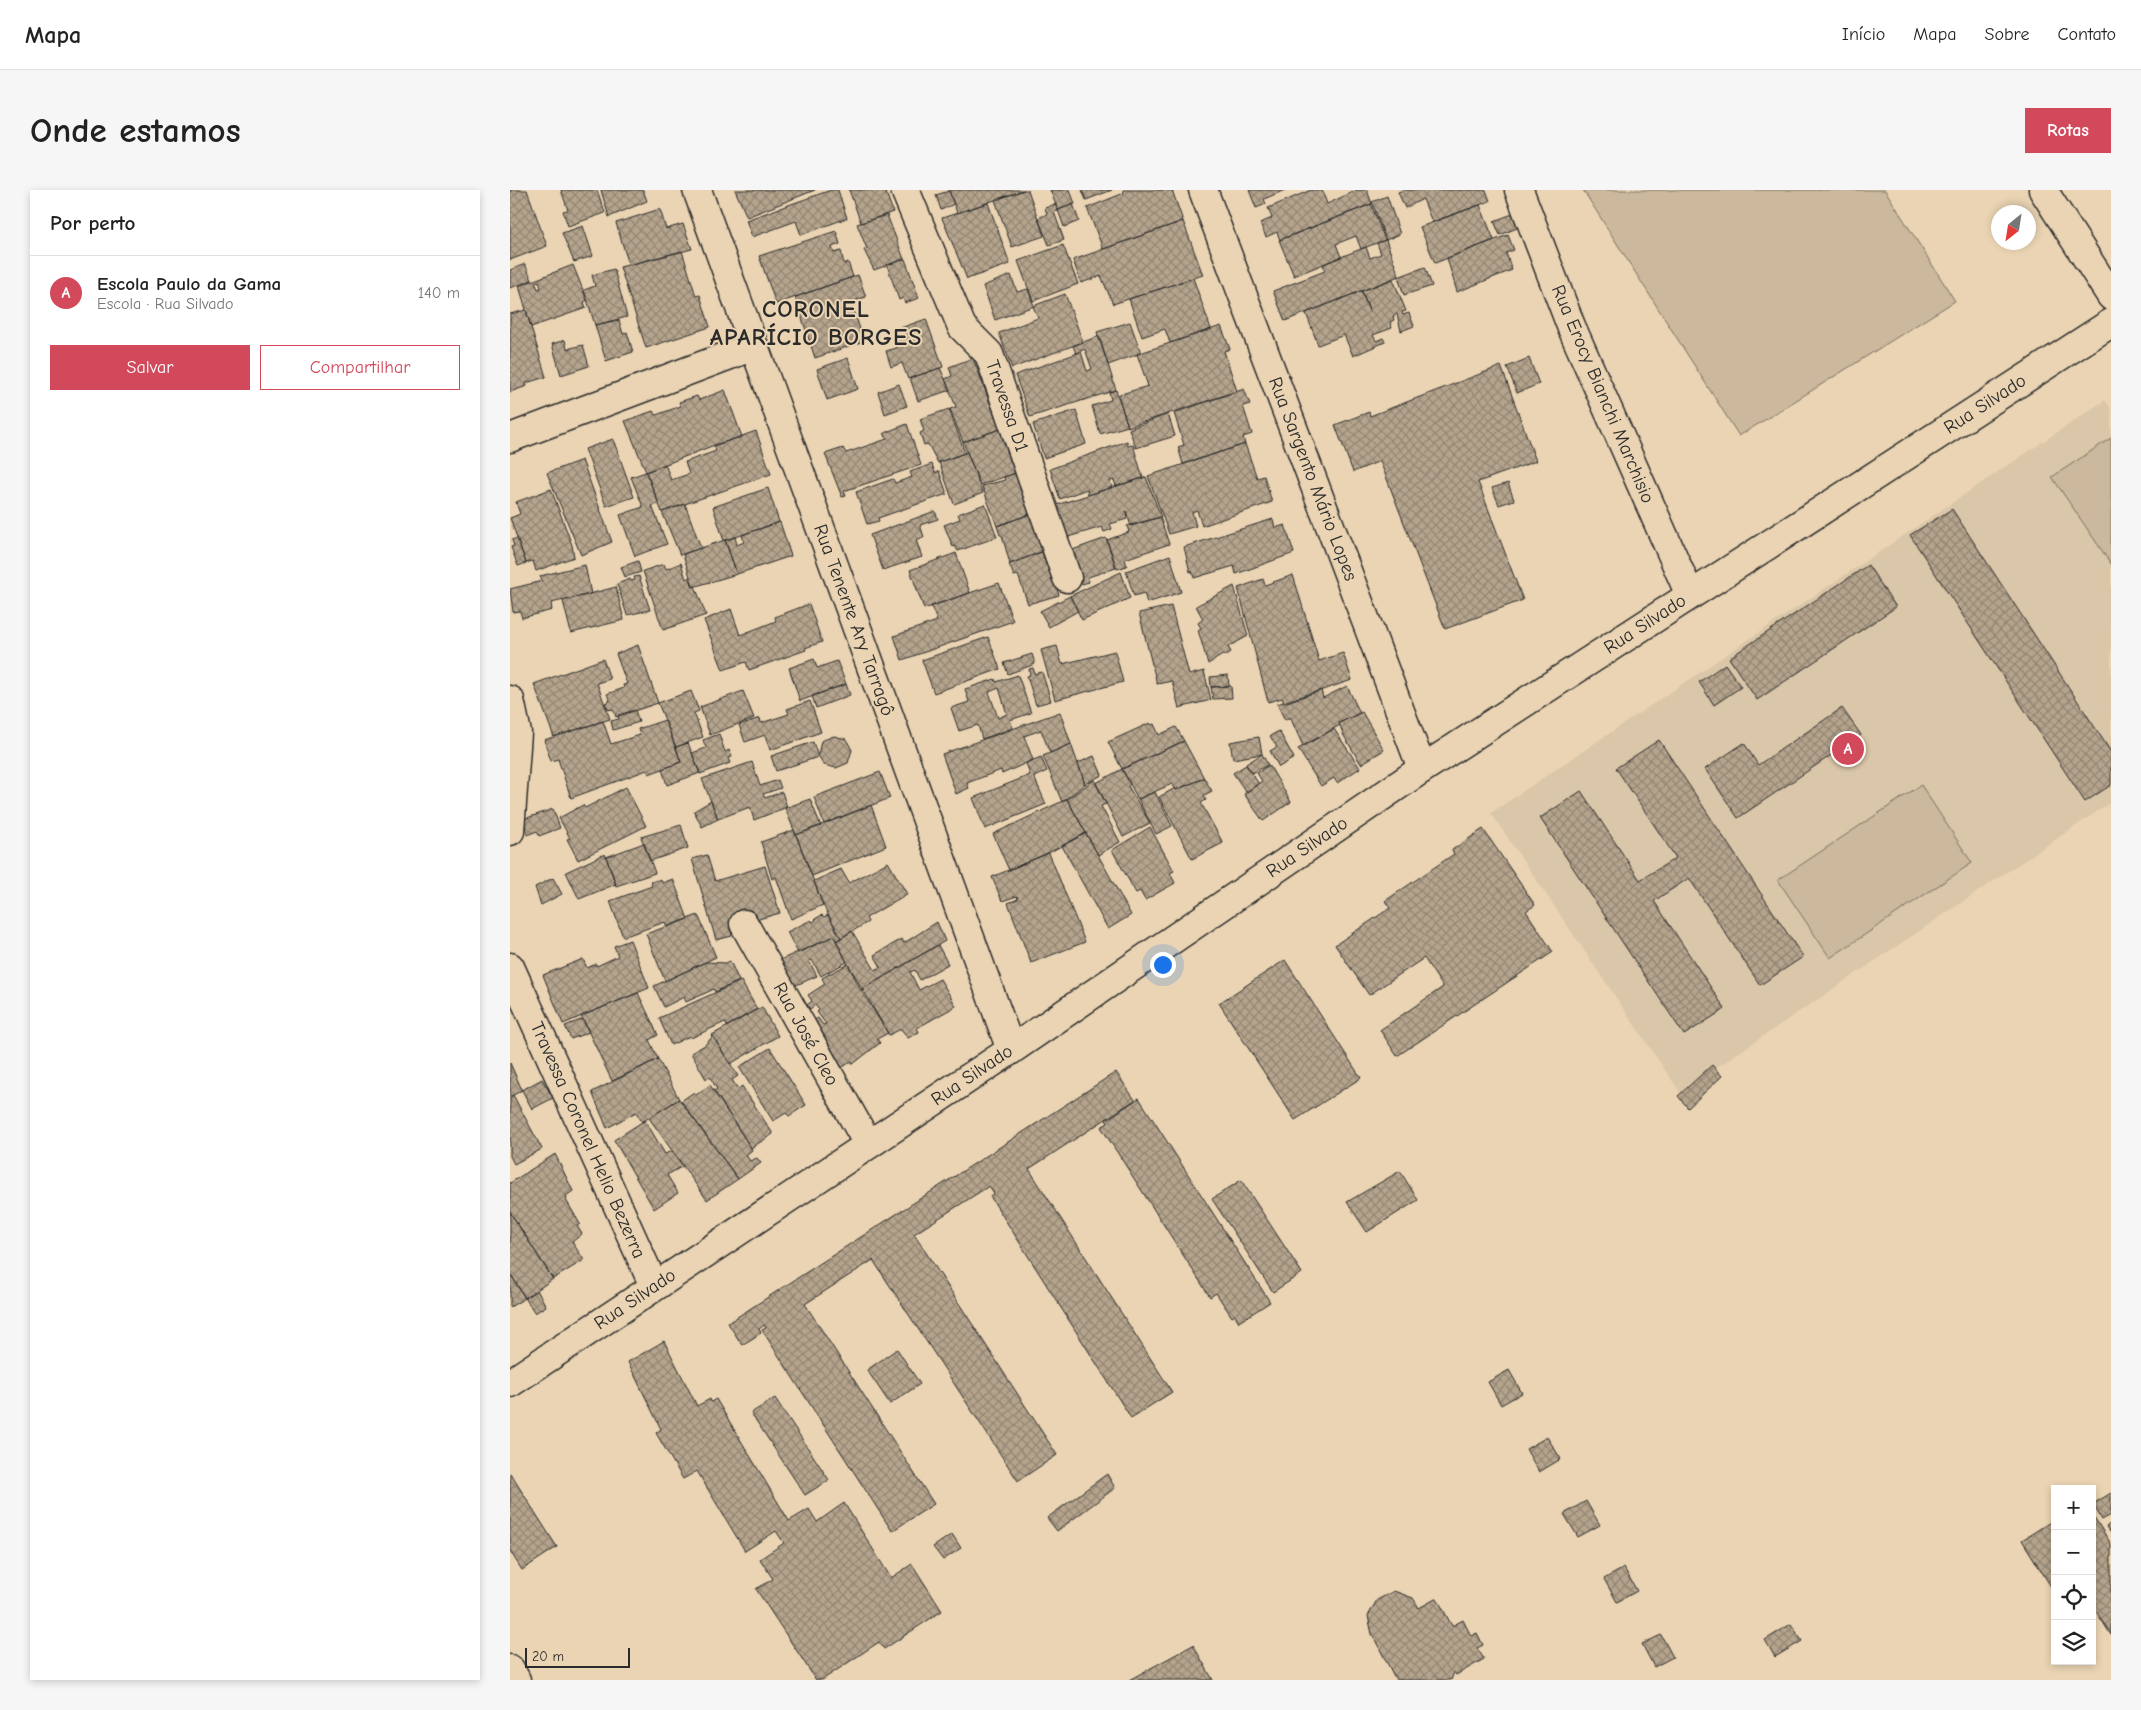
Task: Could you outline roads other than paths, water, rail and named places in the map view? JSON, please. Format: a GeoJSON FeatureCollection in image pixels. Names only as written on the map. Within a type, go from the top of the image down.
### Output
{"type":"FeatureCollection","features":[{"type":"Feature","properties":{"kind":"street","name":"Rua Tenente Ary Tarragô"},"geometry":{"type":"LineString","coordinates":[[697,190],[1011,1050]]}},
{"type":"Feature","properties":{"kind":"street","name":"Travessa D1"},"geometry":{"type":"LineString","coordinates":[[905,190],[962,327],[989,354],[1067,578]]}},
{"type":"Feature","properties":{"kind":"street","name":"Rua Sargento Mário Lopes"},"geometry":{"type":"LineString","coordinates":[[1203,190],[1422,769]]}},
{"type":"Feature","properties":{"kind":"street","name":"Rua Erocy Bianchi Marchisio"},"geometry":{"type":"LineString","coordinates":[[1519,190],[1571,326],[1690,595]]}},
{"type":"Feature","properties":{"kind":"street"},"geometry":{"type":"LineString","coordinates":[[2043,190],[2111,296]]}},
{"type":"Feature","properties":{"kind":"street","name":"Rua Silvado"},"geometry":{"type":"LineString","coordinates":[[510,1383],[1011,1050],[1422,769],[2111,323]]}},
{"type":"Feature","properties":{"kind":"street"},"geometry":{"type":"LineString","coordinates":[[510,438],[754,346]]}},
{"type":"Feature","properties":{"kind":"street"},"geometry":{"type":"LineString","coordinates":[[510,700],[517,733],[510,831]]}},
{"type":"Feature","properties":{"kind":"street","name":"Rua José Cleo"},"geometry":{"type":"LineString","coordinates":[[744,924],[868,1144]]}},
{"type":"Feature","properties":{"kind":"street","name":"Travessa Coronel Helio Bezerra"},"geometry":{"type":"LineString","coordinates":[[510,967],[654,1286]]}},
{"type":"Feature","properties":{"kind":"street"},"geometry":{"type":"LineString","coordinates":[[510,1669],[516,1680]]}},
{"type":"Feature","properties":{"kind":"place","name":"Escola Paulo da Gama"},"geometry":{"type":"Point","coordinates":[1848,749]}},
{"type":"Feature","properties":{"kind":"district","name":"CORONEL APARÍCIO BORGES"},"geometry":{"type":"Point","coordinates":[816,323]}}]}
